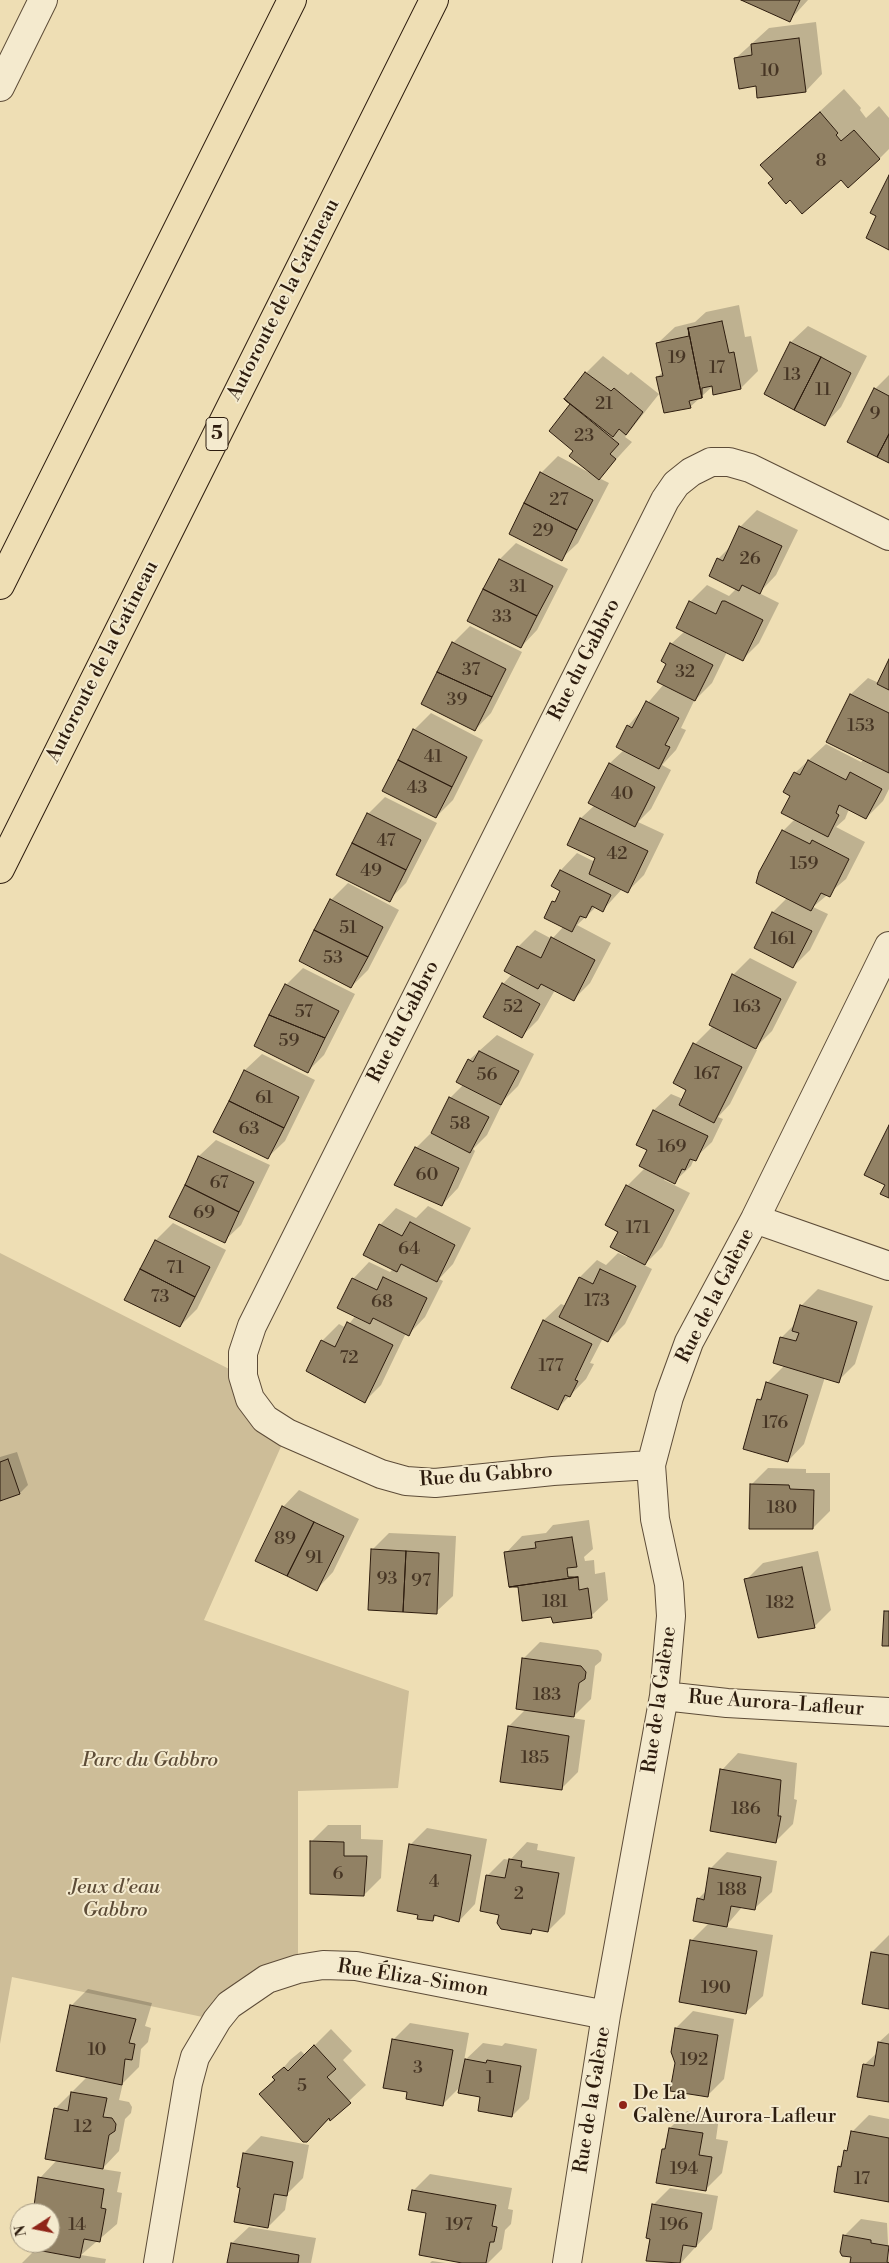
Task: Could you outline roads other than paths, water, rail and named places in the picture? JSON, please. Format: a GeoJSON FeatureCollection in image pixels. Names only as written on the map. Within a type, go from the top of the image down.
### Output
{"type":"FeatureCollection","features":[{"type":"Feature","properties":{"kind":"highway"},"geometry":{"type":"LineString","coordinates":[[0,584],[292,0]]}},
{"type":"Feature","properties":{"kind":"highway","name":"Autoroute de la Gatineau"},"geometry":{"type":"LineString","coordinates":[[0,869],[434,0]]}},
{"type":"Feature","properties":{"kind":"street"},"geometry":{"type":"LineString","coordinates":[[0,87],[43,0]]}},
{"type":"Feature","properties":{"kind":"street","name":"Rue du Gabbro"},"geometry":{"type":"LineString","coordinates":[[651,1464],[578,1468],[435,1483],[406,1481],[381,1474],[287,1433],[265,1419],[250,1399],[244,1376],[243,1353],[256,1317],[660,509],[676,484],[691,472],[711,462],[729,462],[750,468],[889,536]]}},
{"type":"Feature","properties":{"kind":"street","name":"Rue de la Galène"},"geometry":{"type":"LineString","coordinates":[[567,2263],[606,2014],[664,1696],[671,1616],[669,1584],[655,1518],[651,1464],[668,1397],[689,1342],[755,1219],[889,946]]}},
{"type":"Feature","properties":{"kind":"street"},"geometry":{"type":"LineString","coordinates":[[755,1219],[889,1266]]}},
{"type":"Feature","properties":{"kind":"street","name":"Rue Aurora-Lafleur"},"geometry":{"type":"LineString","coordinates":[[664,1696],[727,1703],[889,1712]]}},
{"type":"Feature","properties":{"kind":"street","name":"Rue Éliza-Simon"},"geometry":{"type":"LineString","coordinates":[[158,2263],[188,2083],[195,2057],[217,2020],[229,2005],[267,1979],[298,1969],[323,1965],[356,1966],[606,2014]]}},
{"type":"Feature","properties":{"kind":"place","name":"De La Galène/Aurora-Lafleur"},"geometry":{"type":"Point","coordinates":[623,2105]}},
{"type":"Feature","properties":{"kind":"park label","name":"Parc du Gabbro"},"geometry":{"type":"Point","coordinates":[150,1761]}},
{"type":"Feature","properties":{"kind":"park label","name":"Jeux d'eau Gabbro"},"geometry":{"type":"Point","coordinates":[115,1900]}}]}
